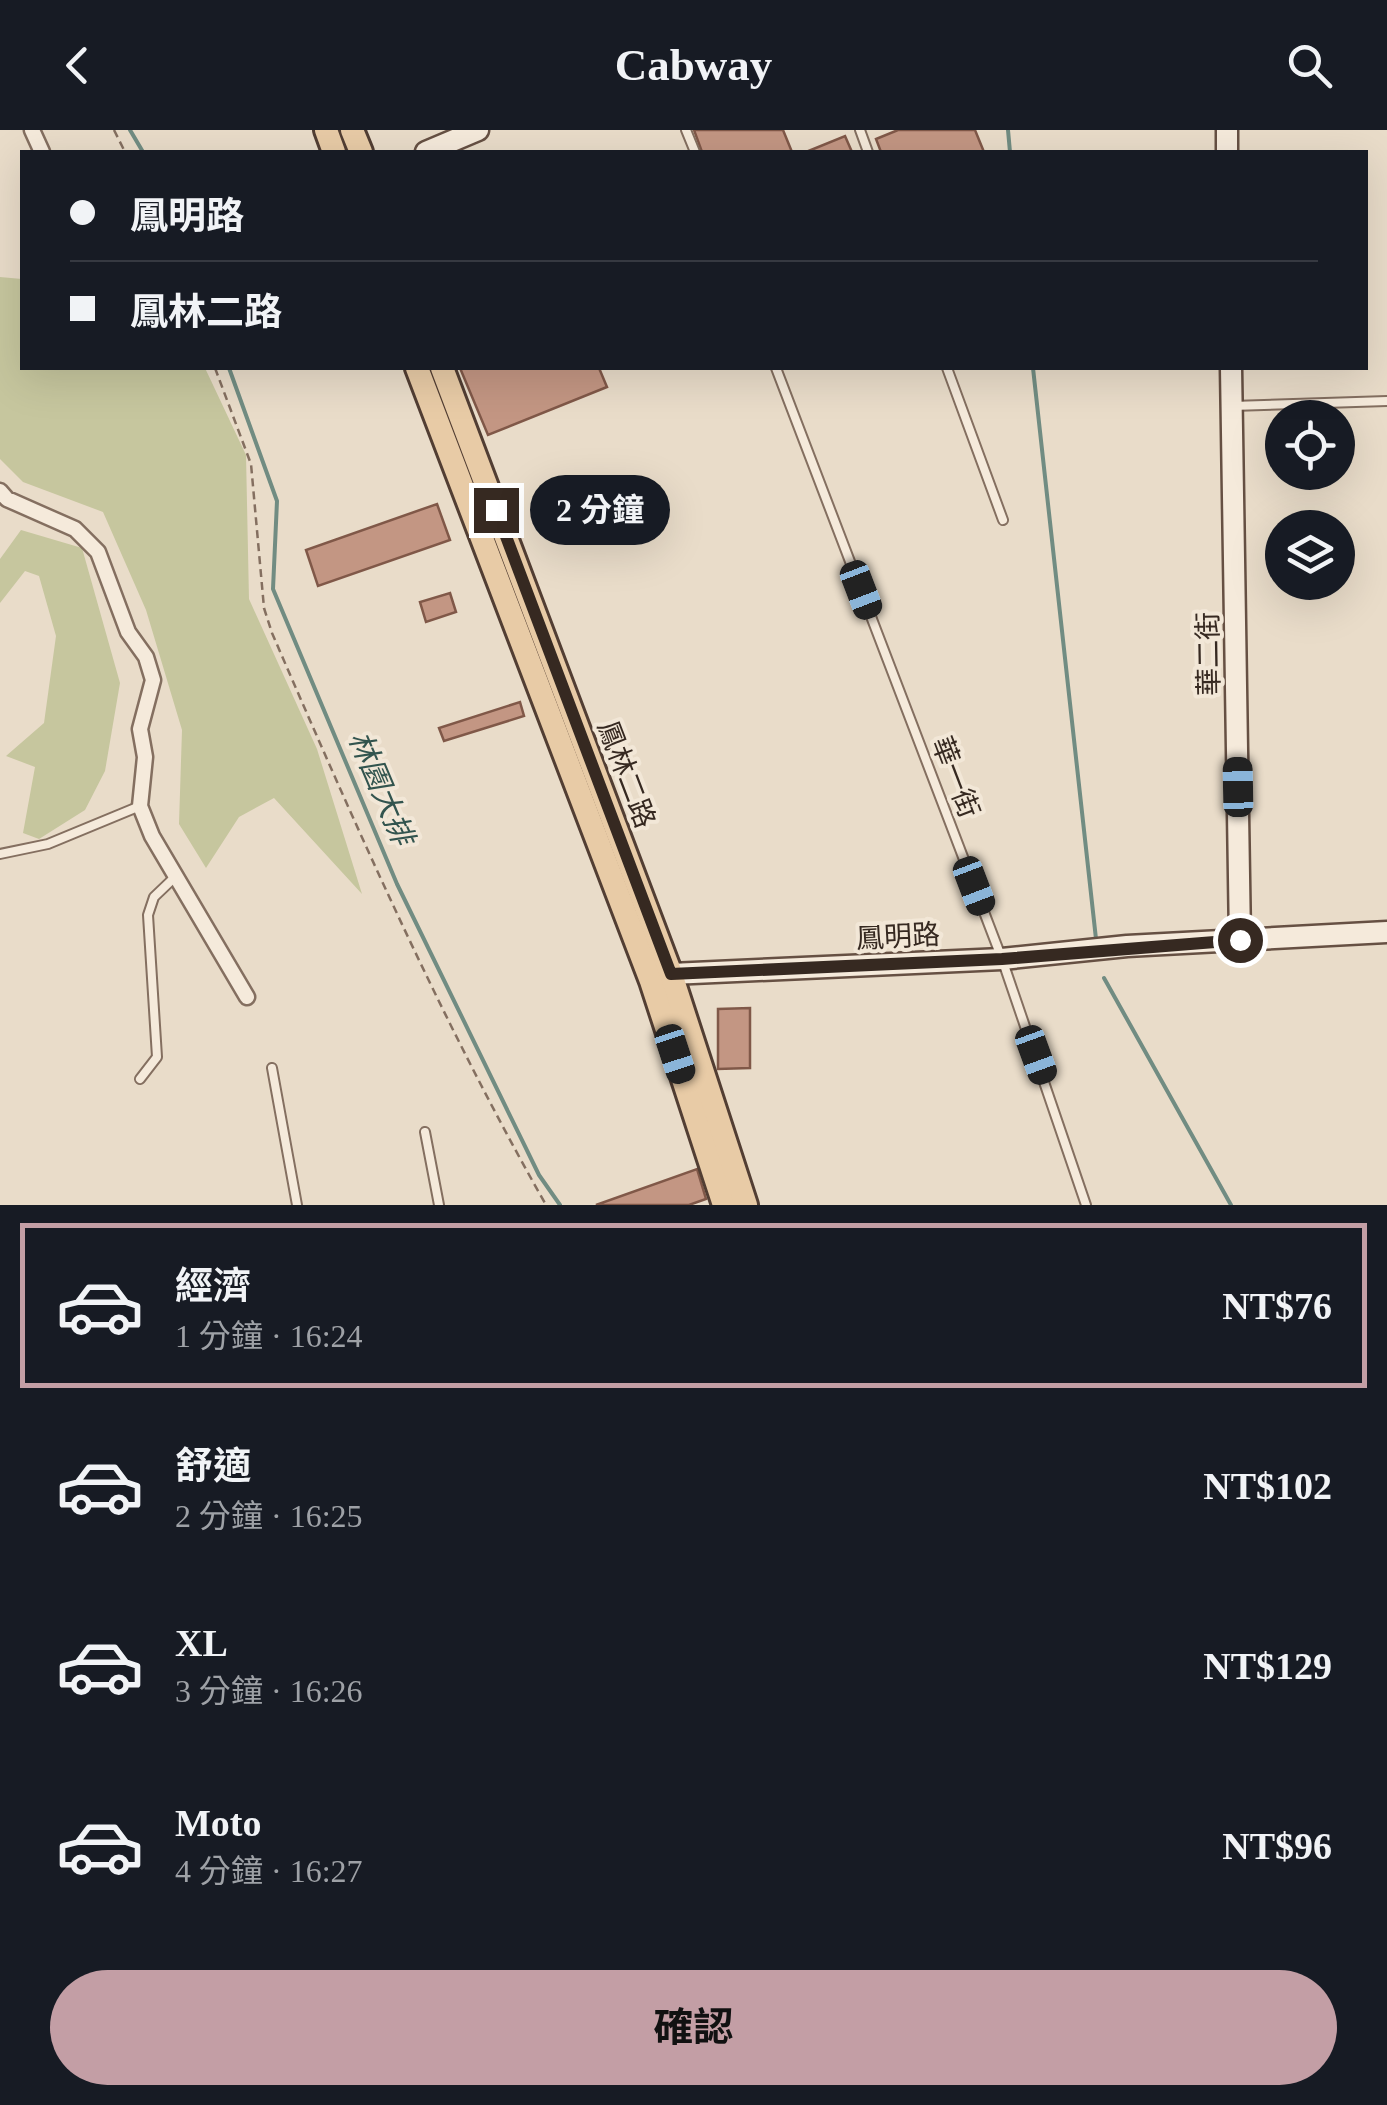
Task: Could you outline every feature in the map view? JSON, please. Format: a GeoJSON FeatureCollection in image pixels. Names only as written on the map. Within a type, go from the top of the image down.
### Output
{"type":"FeatureCollection","features":[{"type":"Feature","properties":{"kind":"main road","name":"鳳林二路"},"geometry":{"type":"LineString","coordinates":[[418,370],[661,978]]}},
{"type":"Feature","properties":{"kind":"main road","name":"鳳林二路"},"geometry":{"type":"LineString","coordinates":[[443,370],[661,978],[728,1201]]}},
{"type":"Feature","properties":{"kind":"street"},"geometry":{"type":"LineString","coordinates":[[431,150],[478,130]]}},
{"type":"Feature","properties":{"kind":"street","name":"華二街"},"geometry":{"type":"LineString","coordinates":[[1231,370],[1240,940]]}},
{"type":"Feature","properties":{"kind":"street"},"geometry":{"type":"LineString","coordinates":[[0,490],[7,499],[75,530],[94,543],[128,632],[146,657],[153,680],[140,729],[145,757],[140,806],[152,836],[248,998]]}},
{"type":"Feature","properties":{"kind":"street","name":"鳳明路"},"geometry":{"type":"LineString","coordinates":[[661,978],[1387,932]]}},
{"type":"Feature","properties":{"kind":"lane","name":"華一街"},"geometry":{"type":"LineString","coordinates":[[777,370],[1002,959],[1086,1205]]}},
{"type":"Feature","properties":{"kind":"lane"},"geometry":{"type":"LineString","coordinates":[[948,370],[1003,520]]}},
{"type":"Feature","properties":{"kind":"lane"},"geometry":{"type":"LineString","coordinates":[[1232,406],[1387,401]]}},
{"type":"Feature","properties":{"kind":"lane"},"geometry":{"type":"LineString","coordinates":[[0,854],[48,844],[140,806]]}},
{"type":"Feature","properties":{"kind":"lane"},"geometry":{"type":"LineString","coordinates":[[140,1079],[157,1057],[148,915],[154,896],[176,876]]}},
{"type":"Feature","properties":{"kind":"lane"},"geometry":{"type":"LineString","coordinates":[[272,1068],[298,1205]]}},
{"type":"Feature","properties":{"kind":"lane"},"geometry":{"type":"LineString","coordinates":[[425,1132],[439,1205]]}},
{"type":"Feature","properties":{"kind":"path"},"geometry":{"type":"LineString","coordinates":[[216,370],[252,464],[264,608],[272,633],[365,851],[486,1099],[546,1205]]}},
{"type":"Feature","properties":{"kind":"green space"},"geometry":{"type":"Polygon","coordinates":[[[0,277],[20,279],[20,370],[206,370],[246,455],[249,599],[317,749],[362,894],[274,798],[239,817],[206,868],[179,824],[182,730],[146,610],[103,512],[23,482],[0,459],[0,277]]]}},
{"type":"Feature","properties":{"kind":"green space"},"geometry":{"type":"Polygon","coordinates":[[[21,530],[82,548],[120,683],[105,771],[85,810],[39,839],[23,833],[35,767],[6,756],[44,723],[56,636],[39,576],[25,571],[0,603],[0,559],[21,530]]]}},
{"type":"Feature","properties":{"kind":"building"},"geometry":{"type":"Polygon","coordinates":[[[694,130],[783,130],[791,150],[701,150],[694,130]]]}},
{"type":"Feature","properties":{"kind":"building"},"geometry":{"type":"Polygon","coordinates":[[[898,130],[975,130],[983,150],[880,150],[876,139],[898,130]]]}},
{"type":"Feature","properties":{"kind":"building"},"geometry":{"type":"Polygon","coordinates":[[[845,136],[851,150],[811,150],[845,136]]]}},
{"type":"Feature","properties":{"kind":"building"},"geometry":{"type":"Polygon","coordinates":[[[461,370],[600,370],[607,387],[488,435],[461,370]]]}},
{"type":"Feature","properties":{"kind":"building"},"geometry":{"type":"Polygon","coordinates":[[[437,504],[450,540],[318,586],[306,550],[437,504]]]}},
{"type":"Feature","properties":{"kind":"building"},"geometry":{"type":"Polygon","coordinates":[[[450,593],[456,612],[426,622],[420,602],[450,593]]]}},
{"type":"Feature","properties":{"kind":"building"},"geometry":{"type":"Polygon","coordinates":[[[520,702],[524,716],[444,741],[439,728],[520,702]]]}},
{"type":"Feature","properties":{"kind":"building"},"geometry":{"type":"Polygon","coordinates":[[[750,1008],[750,1068],[718,1069],[718,1009],[750,1008]]]}},
{"type":"Feature","properties":{"kind":"building"},"geometry":{"type":"Polygon","coordinates":[[[697,1169],[706,1199],[689,1205],[596,1205],[697,1169]]]}},
{"type":"Feature","properties":{"kind":"waterway","name":"林園大排"},"geometry":{"type":"LineString","coordinates":[[130,130],[142,150]]}},
{"type":"Feature","properties":{"kind":"waterway"},"geometry":{"type":"LineString","coordinates":[[1008,130],[1010,150]]}},
{"type":"Feature","properties":{"kind":"waterway","name":"林園大排"},"geometry":{"type":"LineString","coordinates":[[230,370],[277,501],[273,589],[397,884],[539,1175],[560,1205]]}},
{"type":"Feature","properties":{"kind":"waterway"},"geometry":{"type":"LineString","coordinates":[[1033,370],[1096,939]]}},
{"type":"Feature","properties":{"kind":"waterway"},"geometry":{"type":"LineString","coordinates":[[1104,978],[1231,1205]]}},
{"type":"Feature","properties":{"kind":"route"},"geometry":{"type":"LineString","coordinates":[[496,510],[671,974],[1002,959],[1240,940]]}}]}
